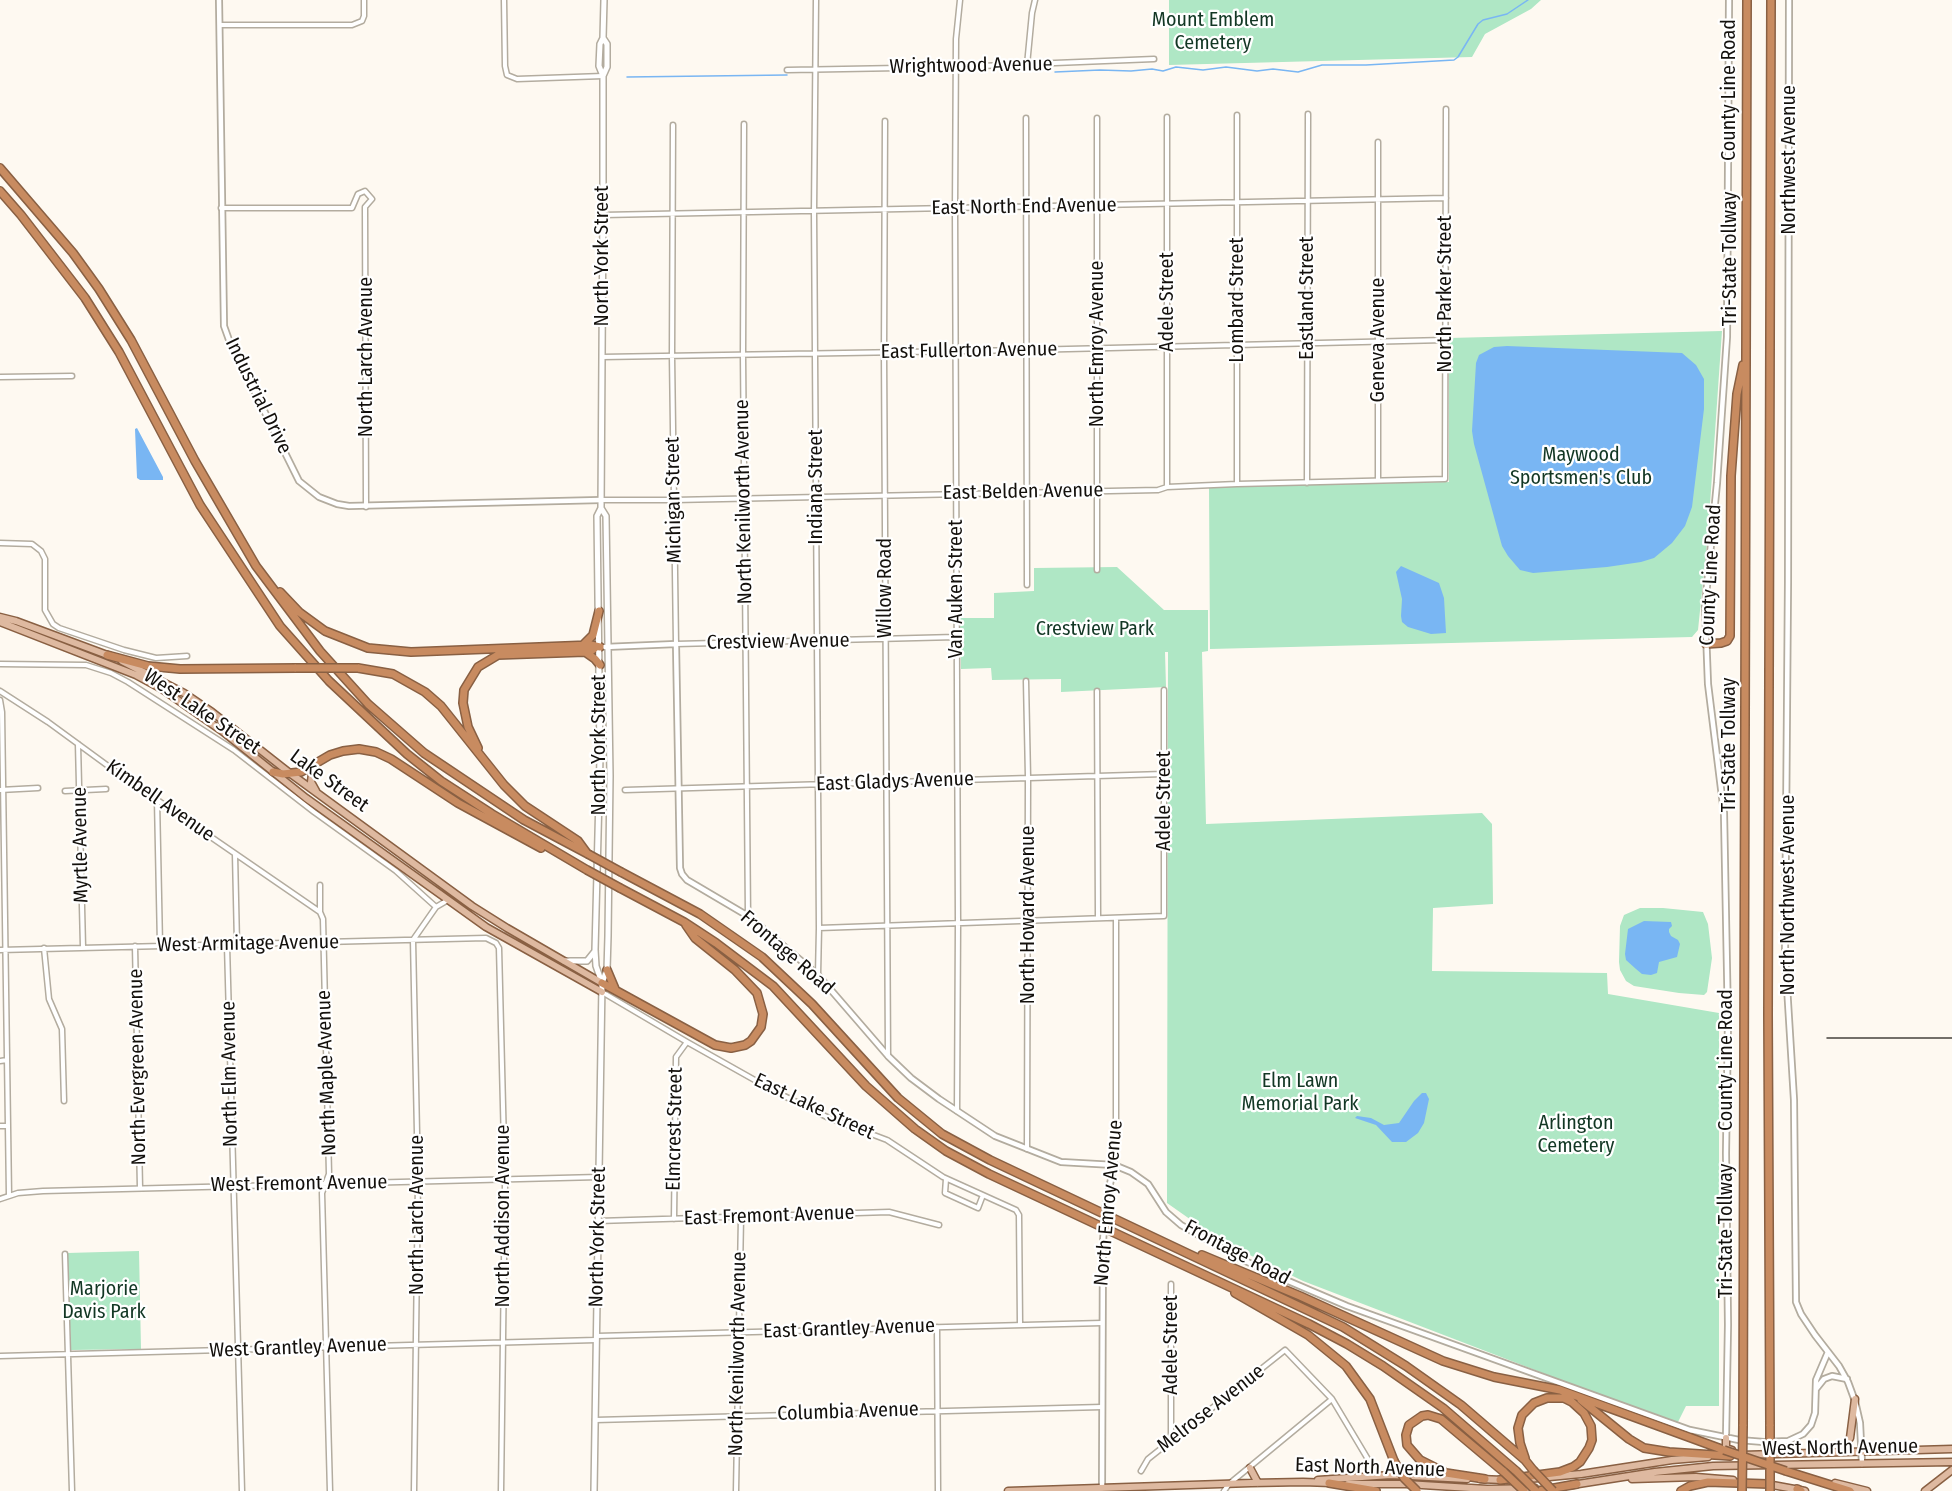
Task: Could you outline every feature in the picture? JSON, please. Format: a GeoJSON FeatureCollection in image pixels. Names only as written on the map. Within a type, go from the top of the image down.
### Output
{"type":"FeatureCollection","features":[{"type":"Feature","properties":{"kind":"highway","name":"Tri-State Tollway"},"geometry":{"type":"LineString","coordinates":[[1742,1491],[1748,0]]}},
{"type":"Feature","properties":{"kind":"highway","name":"Tri-State Tollway"},"geometry":{"type":"LineString","coordinates":[[1769,1488],[1768,1014],[1772,0]]}},
{"type":"Feature","properties":{"kind":"highway"},"geometry":{"type":"LineString","coordinates":[[0,168],[73,253],[99,289],[130,339],[195,460],[256,566],[328,660],[368,704],[424,753],[524,820],[700,914],[762,957],[812,1004],[898,1098],[942,1134],[990,1160],[1312,1311],[1377,1347],[1461,1405],[1526,1460],[1553,1491]]}},
{"type":"Feature","properties":{"kind":"highway"},"geometry":{"type":"LineString","coordinates":[[0,191],[52,254],[119,352],[200,505],[280,626],[329,681],[407,754],[441,781],[492,814],[587,870],[684,922],[716,943],[773,986],[866,1086],[931,1141],[989,1174],[1309,1324],[1383,1365],[1443,1408],[1537,1491],[1577,1484]]}},
{"type":"Feature","properties":{"kind":"highway"},"geometry":{"type":"LineString","coordinates":[[1706,644],[1721,643],[1730,636],[1731,476],[1737,394],[1746,354]]}},
{"type":"Feature","properties":{"kind":"highway"},"geometry":{"type":"LineString","coordinates":[[256,566],[299,612],[325,631],[369,648],[411,652],[583,649],[600,665]]}},
{"type":"Feature","properties":{"kind":"highway"},"geometry":{"type":"LineString","coordinates":[[583,649],[593,635],[599,611]]}},
{"type":"Feature","properties":{"kind":"highway"},"geometry":{"type":"LineString","coordinates":[[487,765],[464,714],[464,690],[478,667],[498,655],[583,649],[591,645],[601,647]]}},
{"type":"Feature","properties":{"kind":"highway"},"geometry":{"type":"LineString","coordinates":[[107,655],[148,666],[180,669],[358,668],[393,674],[424,692],[441,706],[504,785],[525,806],[578,841],[588,854]]}},
{"type":"Feature","properties":{"kind":"highway"},"geometry":{"type":"LineString","coordinates":[[273,772],[291,774],[301,772],[330,755],[344,751],[359,749],[376,752],[391,759],[495,825],[587,870]]}},
{"type":"Feature","properties":{"kind":"highway"},"geometry":{"type":"LineString","coordinates":[[602,983],[715,1045],[723,1048],[745,1045],[755,1037],[761,1027],[763,1014],[757,993],[735,970],[695,938],[684,922]]}},
{"type":"Feature","properties":{"kind":"highway"},"geometry":{"type":"LineString","coordinates":[[607,970],[617,991]]}},
{"type":"Feature","properties":{"kind":"highway"},"geometry":{"type":"LineString","coordinates":[[1120,1222],[1245,1273],[1443,1361],[1494,1377],[1560,1390],[1729,1452],[1850,1491]]}},
{"type":"Feature","properties":{"kind":"highway"},"geometry":{"type":"LineString","coordinates":[[1198,1273],[1308,1335],[1346,1366],[1370,1399],[1394,1461],[1404,1478],[1417,1491]]}},
{"type":"Feature","properties":{"kind":"highway"},"geometry":{"type":"LineString","coordinates":[[1560,1390],[1589,1405],[1629,1439],[1644,1448],[1669,1452],[1729,1452]]}},
{"type":"Feature","properties":{"kind":"highway"},"geometry":{"type":"LineString","coordinates":[[1500,1480],[1560,1472],[1580,1462],[1592,1440],[1591,1426],[1584,1413],[1572,1402],[1556,1397],[1541,1400],[1528,1408],[1522,1415],[1518,1428],[1526,1460]]}},
{"type":"Feature","properties":{"kind":"highway"},"geometry":{"type":"LineString","coordinates":[[1485,1479],[1446,1473],[1420,1460],[1407,1445],[1406,1435],[1410,1425],[1422,1416],[1428,1415],[1441,1419],[1524,1491]]}},
{"type":"Feature","properties":{"kind":"highway"},"geometry":{"type":"LineString","coordinates":[[1681,1491],[1690,1486],[1708,1482],[1769,1488]]}},
{"type":"Feature","properties":{"kind":"highway"},"geometry":{"type":"LineString","coordinates":[[1329,1483],[1376,1491]]}},
{"type":"Feature","properties":{"kind":"main road","name":"North York Street"},"geometry":{"type":"LineString","coordinates":[[602,983],[607,970],[610,776],[599,611],[597,516],[601,508],[603,215],[603,76],[599,66],[600,44],[603,38],[604,0]]}},
{"type":"Feature","properties":{"kind":"main road","name":"North York Street"},"geometry":{"type":"LineString","coordinates":[[594,1491],[602,992],[602,983],[596,966],[596,950],[600,665],[606,516],[601,508]]}},
{"type":"Feature","properties":{"kind":"main road","name":"Lake Street"},"geometry":{"type":"LineString","coordinates":[[0,617],[107,655],[184,693],[472,906],[602,983]]}},
{"type":"Feature","properties":{"kind":"main road","name":"Lake Street"},"geometry":{"type":"LineString","coordinates":[[0,622],[144,680],[184,703],[306,798],[486,927],[602,992]]}},
{"type":"Feature","properties":{"kind":"main road"},"geometry":{"type":"LineString","coordinates":[[313,765],[311,782],[318,794]]}},
{"type":"Feature","properties":{"kind":"main road"},"geometry":{"type":"LineString","coordinates":[[560,960],[587,962],[596,950]]}},
{"type":"Feature","properties":{"kind":"main road"},"geometry":{"type":"LineString","coordinates":[[1840,1452],[1850,1438],[1855,1400]]}},
{"type":"Feature","properties":{"kind":"main road"},"geometry":{"type":"LineString","coordinates":[[1726,1437],[1726,1448],[1729,1452]]}},
{"type":"Feature","properties":{"kind":"main road","name":"West North Avenue"},"geometry":{"type":"LineString","coordinates":[[1729,1452],[1952,1449]]}},
{"type":"Feature","properties":{"kind":"main road","name":"East North Avenue"},"geometry":{"type":"LineString","coordinates":[[1303,1482],[1391,1475],[1500,1480],[1558,1477],[1729,1452]]}},
{"type":"Feature","properties":{"kind":"main road","name":"West North Avenue"},"geometry":{"type":"LineString","coordinates":[[1730,1466],[1952,1462]]}},
{"type":"Feature","properties":{"kind":"main road","name":"East North Avenue"},"geometry":{"type":"LineString","coordinates":[[1008,1491],[1101,1490],[1258,1482],[1509,1489],[1577,1484],[1683,1468],[1730,1466]]}},
{"type":"Feature","properties":{"kind":"main road"},"geometry":{"type":"LineString","coordinates":[[1250,1468],[1258,1482]]}},
{"type":"Feature","properties":{"kind":"main road"},"geometry":{"type":"LineString","coordinates":[[1786,1470],[1867,1491]]}},
{"type":"Feature","properties":{"kind":"main road"},"geometry":{"type":"LineString","coordinates":[[1925,1491],[1952,1470]]}},
{"type":"Feature","properties":{"kind":"main road"},"geometry":{"type":"LineString","coordinates":[[1593,1482],[1696,1477],[1769,1488],[1801,1490]]}},
{"type":"Feature","properties":{"kind":"street","name":"Industrial Drive"},"geometry":{"type":"LineString","coordinates":[[219,0],[223,316],[229,340],[299,481],[319,497],[337,504],[366,507],[601,500]]}},
{"type":"Feature","properties":{"kind":"street"},"geometry":{"type":"LineString","coordinates":[[220,25],[352,25],[362,21],[364,0]]}},
{"type":"Feature","properties":{"kind":"street"},"geometry":{"type":"LineString","coordinates":[[504,0],[507,75],[518,79],[603,76]]}},
{"type":"Feature","properties":{"kind":"street","name":"Indiana Street"},"geometry":{"type":"LineString","coordinates":[[816,0],[814,212],[818,975]]}},
{"type":"Feature","properties":{"kind":"street","name":"Van Auken Street"},"geometry":{"type":"LineString","coordinates":[[957,1111],[955,209],[956,67],[960,0]]}},
{"type":"Feature","properties":{"kind":"street"},"geometry":{"type":"LineString","coordinates":[[1027,65],[1035,0]]}},
{"type":"Feature","properties":{"kind":"street","name":"County Line Road"},"geometry":{"type":"LineString","coordinates":[[1726,1437],[1728,1022],[1724,813],[1708,684],[1705,606],[1717,483],[1727,337],[1729,0]]}},
{"type":"Feature","properties":{"kind":"street","name":"Northwest Avenue"},"geometry":{"type":"LineString","coordinates":[[1789,0],[1789,320]]}},
{"type":"Feature","properties":{"kind":"street","name":"Wrightwood Avenue"},"geometry":{"type":"LineString","coordinates":[[787,69],[956,67],[1154,59]]}},
{"type":"Feature","properties":{"kind":"street","name":"North Parker Street"},"geometry":{"type":"LineString","coordinates":[[1445,479],[1446,109]]}},
{"type":"Feature","properties":{"kind":"street","name":"Eastland Street"},"geometry":{"type":"LineString","coordinates":[[1307,483],[1308,114]]}},
{"type":"Feature","properties":{"kind":"street","name":"Lombard Street"},"geometry":{"type":"LineString","coordinates":[[1237,484],[1238,115]]}},
{"type":"Feature","properties":{"kind":"street","name":"Adele Street"},"geometry":{"type":"LineString","coordinates":[[1167,117],[1167,488]]}},
{"type":"Feature","properties":{"kind":"street"},"geometry":{"type":"LineString","coordinates":[[1026,118],[1027,585]]}},
{"type":"Feature","properties":{"kind":"street","name":"North Emroy Avenue"},"geometry":{"type":"LineString","coordinates":[[1097,118],[1097,570]]}},
{"type":"Feature","properties":{"kind":"street","name":"Willow Road"},"geometry":{"type":"LineString","coordinates":[[885,121],[888,1056]]}},
{"type":"Feature","properties":{"kind":"street","name":"North Kenilworth Avenue"},"geometry":{"type":"LineString","coordinates":[[744,124],[743,355],[748,916]]}},
{"type":"Feature","properties":{"kind":"street","name":"Michigan Street"},"geometry":{"type":"LineString","coordinates":[[673,125],[672,356],[678,789],[682,874]]}},
{"type":"Feature","properties":{"kind":"street","name":"Geneva Avenue"},"geometry":{"type":"LineString","coordinates":[[1378,142],[1378,480]]}},
{"type":"Feature","properties":{"kind":"street","name":"North Larch Avenue"},"geometry":{"type":"LineString","coordinates":[[222,208],[352,208],[358,194],[365,190],[372,199],[365,207],[366,507]]}},
{"type":"Feature","properties":{"kind":"street","name":"East North End Avenue"},"geometry":{"type":"LineString","coordinates":[[603,215],[1446,198]]}},
{"type":"Feature","properties":{"kind":"street","name":"North Northwest Avenue"},"geometry":{"type":"LineString","coordinates":[[1789,320],[1785,954],[1794,1100],[1796,1302],[1802,1316],[1847,1379],[1860,1423],[1862,1464]]}},
{"type":"Feature","properties":{"kind":"street","name":"East Fullerton Avenue"},"geometry":{"type":"LineString","coordinates":[[602,357],[1445,340]]}},
{"type":"Feature","properties":{"kind":"street"},"geometry":{"type":"LineString","coordinates":[[0,377],[72,376]]}},
{"type":"Feature","properties":{"kind":"street","name":"East Belden Avenue"},"geometry":{"type":"LineString","coordinates":[[601,500],[1158,490],[1237,484],[1445,479]]}},
{"type":"Feature","properties":{"kind":"street"},"geometry":{"type":"LineString","coordinates":[[0,543],[26,542],[34,544],[41,550],[45,560],[45,610],[53,624],[124,650],[156,658],[188,656]]}},
{"type":"Feature","properties":{"kind":"street","name":"Crestview Avenue"},"geometry":{"type":"LineString","coordinates":[[601,647],[956,638]]}},
{"type":"Feature","properties":{"kind":"street","name":"West Lake Street"},"geometry":{"type":"LineString","coordinates":[[0,664],[86,665],[111,673],[234,750],[314,812],[396,871],[436,907]]}},
{"type":"Feature","properties":{"kind":"street","name":"North Howard Avenue"},"geometry":{"type":"LineString","coordinates":[[1026,681],[1027,1150]]}},
{"type":"Feature","properties":{"kind":"street","name":"Adele Street"},"geometry":{"type":"LineString","coordinates":[[1116,918],[1164,916],[1164,690]]}},
{"type":"Feature","properties":{"kind":"street","name":"Kimbell Avenue"},"geometry":{"type":"LineString","coordinates":[[0,691],[320,912]]}},
{"type":"Feature","properties":{"kind":"street"},"geometry":{"type":"LineString","coordinates":[[1097,691],[1098,918]]}},
{"type":"Feature","properties":{"kind":"street"},"geometry":{"type":"LineString","coordinates":[[0,700],[9,1195]]}},
{"type":"Feature","properties":{"kind":"street","name":"Myrtle Avenue"},"geometry":{"type":"LineString","coordinates":[[78,743],[81,790],[83,947]]}},
{"type":"Feature","properties":{"kind":"street","name":"East Gladys Avenue"},"geometry":{"type":"LineString","coordinates":[[625,790],[1164,774]]}},
{"type":"Feature","properties":{"kind":"street"},"geometry":{"type":"LineString","coordinates":[[1,790],[38,788]]}},
{"type":"Feature","properties":{"kind":"street"},"geometry":{"type":"LineString","coordinates":[[64,791],[106,789]]}},
{"type":"Feature","properties":{"kind":"street","name":"North Evergreen Avenue"},"geometry":{"type":"LineString","coordinates":[[157,800],[160,945]]}},
{"type":"Feature","properties":{"kind":"street"},"geometry":{"type":"LineString","coordinates":[[235,854],[237,944]]}},
{"type":"Feature","properties":{"kind":"street","name":"Frontage Road"},"geometry":{"type":"LineString","coordinates":[[682,874],[696,886],[748,916],[818,975],[888,1056],[911,1078],[995,1136],[1061,1162],[1114,1165],[1131,1172],[1148,1184],[1166,1212],[1181,1225],[1239,1258],[1347,1306],[1690,1430],[1764,1442],[1788,1441],[1803,1434],[1811,1425],[1815,1413],[1816,1380],[1828,1352]]}},
{"type":"Feature","properties":{"kind":"street","name":"North Maple Avenue"},"geometry":{"type":"LineString","coordinates":[[320,885],[320,912],[323,919],[329,1174],[322,1193],[330,1491]]}},
{"type":"Feature","properties":{"kind":"street"},"geometry":{"type":"LineString","coordinates":[[413,940],[436,907],[448,900]]}},
{"type":"Feature","properties":{"kind":"street"},"geometry":{"type":"LineString","coordinates":[[819,928],[1116,918]]}},
{"type":"Feature","properties":{"kind":"street","name":"North Emroy Avenue"},"geometry":{"type":"LineString","coordinates":[[1101,1490],[1103,1241],[1106,1203],[1116,1148],[1116,918]]}},
{"type":"Feature","properties":{"kind":"street","name":"West Armitage Avenue"},"geometry":{"type":"LineString","coordinates":[[0,950],[486,938],[496,943]]}},
{"type":"Feature","properties":{"kind":"street","name":"North Larch Avenue"},"geometry":{"type":"LineString","coordinates":[[413,940],[418,1181],[414,1491]]}},
{"type":"Feature","properties":{"kind":"street","name":"North Addison Avenue"},"geometry":{"type":"LineString","coordinates":[[496,943],[499,948],[505,1179],[501,1491]]}},
{"type":"Feature","properties":{"kind":"street","name":"North Elm Avenue"},"geometry":{"type":"LineString","coordinates":[[227,945],[242,1491]]}},
{"type":"Feature","properties":{"kind":"street","name":"North Evergreen Avenue"},"geometry":{"type":"LineString","coordinates":[[135,946],[140,1188]]}},
{"type":"Feature","properties":{"kind":"street"},"geometry":{"type":"LineString","coordinates":[[44,948],[49,999],[62,1029],[64,1101]]}},
{"type":"Feature","properties":{"kind":"street","name":"East Lake Street"},"geometry":{"type":"LineString","coordinates":[[602,992],[776,1092],[829,1118],[887,1140],[946,1179],[1016,1210],[1019,1215],[1020,1324]]}},
{"type":"Feature","properties":{"kind":"street","name":"Elmcrest Street"},"geometry":{"type":"LineString","coordinates":[[674,1219],[676,1057],[687,1042]]}},
{"type":"Feature","properties":{"kind":"street"},"geometry":{"type":"LineString","coordinates":[[0,1061],[7,1060]]}},
{"type":"Feature","properties":{"kind":"street"},"geometry":{"type":"LineString","coordinates":[[0,1126],[8,1126]]}},
{"type":"Feature","properties":{"kind":"street","name":"West Fremont Avenue"},"geometry":{"type":"LineString","coordinates":[[0,1198],[29,1192],[140,1188],[599,1177]]}},
{"type":"Feature","properties":{"kind":"street"},"geometry":{"type":"LineString","coordinates":[[946,1179],[945,1193],[978,1208],[983,1195]]}},
{"type":"Feature","properties":{"kind":"street","name":"East Fremont Avenue"},"geometry":{"type":"LineString","coordinates":[[598,1221],[889,1212],[939,1225]]}},
{"type":"Feature","properties":{"kind":"street","name":"North Kenilworth Avenue"},"geometry":{"type":"LineString","coordinates":[[736,1491],[741,1217]]}},
{"type":"Feature","properties":{"kind":"street"},"geometry":{"type":"LineString","coordinates":[[65,1254],[72,1491]]}},
{"type":"Feature","properties":{"kind":"street","name":"Adele Street"},"geometry":{"type":"LineString","coordinates":[[1171,1284],[1171,1442]]}},
{"type":"Feature","properties":{"kind":"street","name":"East Grantley Avenue"},"geometry":{"type":"LineString","coordinates":[[597,1338],[937,1326],[1102,1323]]}},
{"type":"Feature","properties":{"kind":"street"},"geometry":{"type":"LineString","coordinates":[[937,1326],[938,1491]]}},
{"type":"Feature","properties":{"kind":"street","name":"West Grantley Avenue"},"geometry":{"type":"LineString","coordinates":[[0,1356],[597,1338]]}},
{"type":"Feature","properties":{"kind":"street","name":"Melrose Avenue"},"geometry":{"type":"LineString","coordinates":[[1141,1471],[1148,1459],[1285,1350],[1332,1399]]}},
{"type":"Feature","properties":{"kind":"street"},"geometry":{"type":"LineString","coordinates":[[1816,1389],[1824,1379],[1832,1377],[1847,1379]]}},
{"type":"Feature","properties":{"kind":"street"},"geometry":{"type":"LineString","coordinates":[[1224,1491],[1229,1484],[1332,1399],[1372,1466]]}},
{"type":"Feature","properties":{"kind":"street","name":"Columbia Avenue"},"geometry":{"type":"LineString","coordinates":[[595,1420],[1102,1407]]}},
{"type":"Feature","properties":{"kind":"street"},"geometry":{"type":"LineString","coordinates":[[1303,1482],[1303,1490]]}},
{"type":"Feature","properties":{"kind":"green space","name":"Mount Emblem Cemetery"},"geometry":{"type":"Polygon","coordinates":[[[1169,0],[1541,0],[1531,9],[1485,34],[1472,57],[1169,65],[1169,0]]]}},
{"type":"Feature","properties":{"kind":"green space","name":"Maywood Sportsmen's Club"},"geometry":{"type":"Polygon","coordinates":[[[1722,331],[1708,533],[1698,630],[1692,637],[1210,649],[1209,487],[1449,482],[1449,338],[1722,331]]]}},
{"type":"Feature","properties":{"kind":"green space"},"geometry":{"type":"Polygon","coordinates":[[[1117,567],[1164,610],[1208,610],[1208,651],[1202,652],[1206,824],[1482,813],[1492,824],[1493,904],[1433,908],[1432,971],[1607,973],[1608,994],[1719,1013],[1719,1406],[1686,1406],[1678,1422],[1561,1380],[1303,1281],[1221,1241],[1167,1203],[1168,652],[1165,652],[1166,687],[1061,692],[1061,679],[992,680],[991,668],[961,669],[960,618],[994,618],[994,593],[1034,591],[1034,568],[1117,567]]]}},
{"type":"Feature","properties":{"kind":"green space"},"geometry":{"type":"Polygon","coordinates":[[[1640,908],[1703,912],[1708,924],[1712,958],[1707,992],[1704,995],[1634,986],[1626,981],[1620,970],[1619,962],[1620,926],[1624,915],[1640,908]]]}},
{"type":"Feature","properties":{"kind":"green space","name":"Marjorie Davis Park"},"geometry":{"type":"Polygon","coordinates":[[[139,1251],[141,1349],[71,1350],[67,1253],[139,1251]]]}},
{"type":"Feature","properties":{"kind":"water"},"geometry":{"type":"Polygon","coordinates":[[[1494,347],[1682,353],[1696,365],[1704,379],[1704,409],[1692,507],[1685,526],[1672,543],[1654,558],[1607,567],[1533,573],[1520,570],[1508,556],[1502,546],[1472,431],[1476,363],[1479,355],[1494,347]]]}},
{"type":"Feature","properties":{"kind":"water"},"geometry":{"type":"Polygon","coordinates":[[[137,428],[163,480],[137,478],[135,429],[137,428]]]}},
{"type":"Feature","properties":{"kind":"water"},"geometry":{"type":"Polygon","coordinates":[[[1401,566],[1439,583],[1444,598],[1446,633],[1431,634],[1408,627],[1402,622],[1402,599],[1396,572],[1401,566]]]}},
{"type":"Feature","properties":{"kind":"water"},"geometry":{"type":"Polygon","coordinates":[[[1644,921],[1671,922],[1669,932],[1680,944],[1677,957],[1659,962],[1657,973],[1651,975],[1642,974],[1626,960],[1625,954],[1628,929],[1644,921]]]}},
{"type":"Feature","properties":{"kind":"water"},"geometry":{"type":"Polygon","coordinates":[[[1422,1093],[1426,1093],[1429,1099],[1424,1123],[1418,1133],[1406,1142],[1392,1142],[1376,1125],[1355,1118],[1357,1116],[1371,1118],[1384,1125],[1399,1123],[1422,1093]]]}},
{"type":"Feature","properties":{"kind":"waterway"},"geometry":{"type":"LineString","coordinates":[[1055,72],[1152,69],[1163,71],[1176,67],[1203,70],[1226,67],[1257,71],[1273,69],[1298,72],[1322,65],[1454,60],[1478,24],[1483,20],[1507,14],[1528,0]]}},
{"type":"Feature","properties":{"kind":"waterway"},"geometry":{"type":"LineString","coordinates":[[627,77],[787,75]]}},
{"type":"Feature","properties":{"kind":"railway"},"geometry":{"type":"LineString","coordinates":[[1827,1038],[1952,1038]]}},
{"type":"Feature","properties":{"kind":"park label","name":"Crestview Park"},"geometry":{"type":"Point","coordinates":[1095,629]}},
{"type":"Feature","properties":{"kind":"park label","name":"Elm Lawn Memorial Park"},"geometry":{"type":"Point","coordinates":[1300,1092]}},
{"type":"Feature","properties":{"kind":"park label","name":"Arlington Cemetery"},"geometry":{"type":"Point","coordinates":[1576,1134]}}]}
